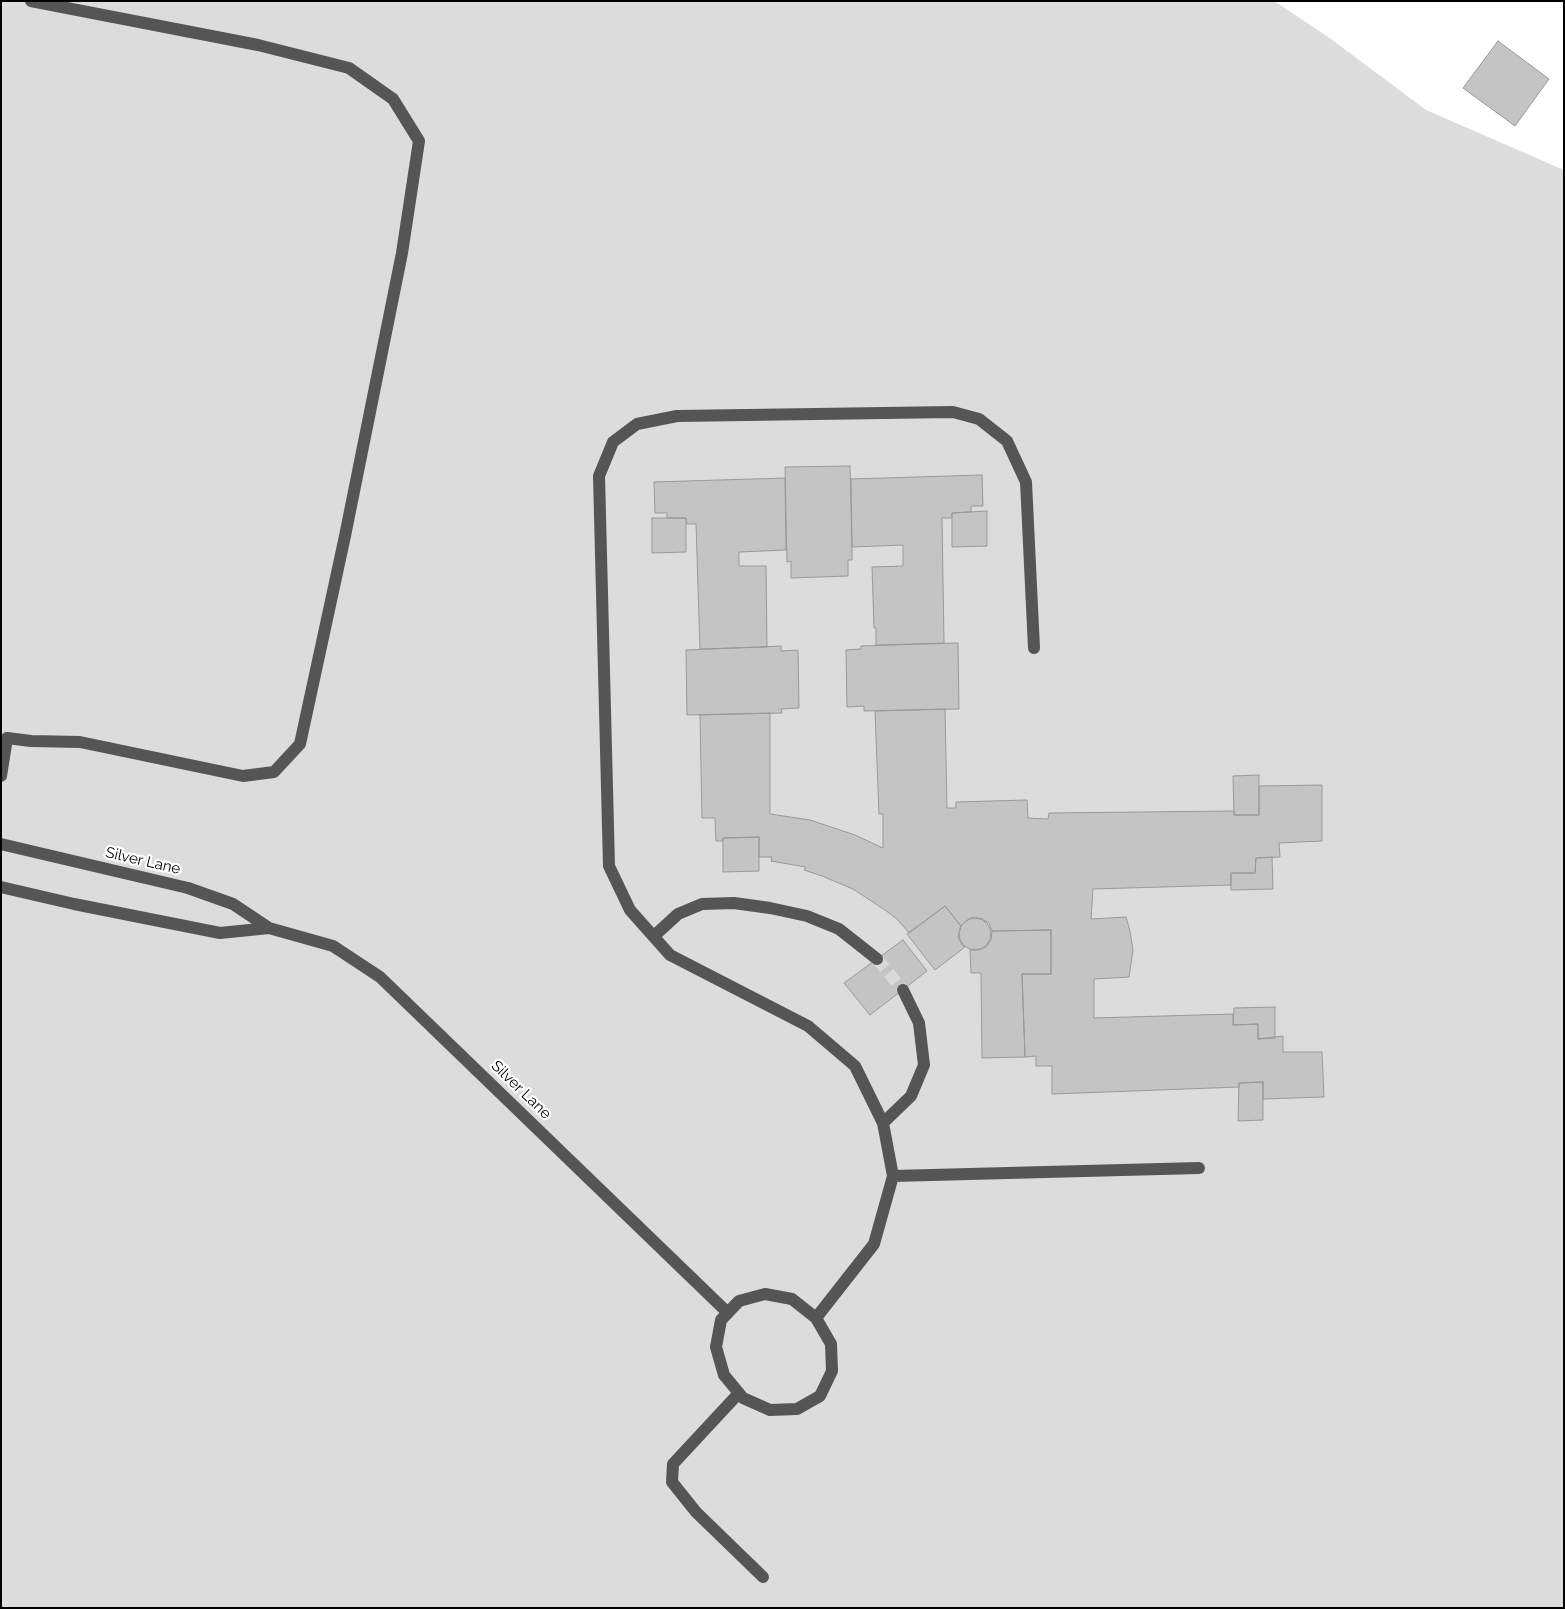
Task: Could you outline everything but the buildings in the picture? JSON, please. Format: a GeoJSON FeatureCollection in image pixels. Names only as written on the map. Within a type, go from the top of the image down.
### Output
{"type":"FeatureCollection","features":[{"type":"Feature","properties":{"kind":"street"},"geometry":{"type":"LineString","coordinates":[[1,776],[4,737],[31,741],[80,742],[243,776],[274,772],[300,744],[345,536],[402,253],[419,141],[393,99],[349,68],[258,46],[31,1]]}},
{"type":"Feature","properties":{"kind":"street"},"geometry":{"type":"LineString","coordinates":[[816,1318],[874,1244],[894,1176],[883,1123],[855,1066],[808,1026],[670,955],[630,910],[609,866],[599,476],[613,442],[637,424],[676,416],[953,412],[979,419],[1007,441],[1026,482],[1034,648]]}},
{"type":"Feature","properties":{"kind":"street","name":"Silver Lane"},"geometry":{"type":"LineString","coordinates":[[1,844],[188,888],[233,904],[269,928],[333,946],[380,977],[728,1313]]}},
{"type":"Feature","properties":{"kind":"street","name":"Silver Lane"},"geometry":{"type":"LineString","coordinates":[[1,887],[74,904],[220,933],[269,928]]}},
{"type":"Feature","properties":{"kind":"street"},"geometry":{"type":"LineString","coordinates":[[654,936],[678,914],[702,904],[734,903],[807,916],[839,929],[877,959]]}},
{"type":"Feature","properties":{"kind":"street"},"geometry":{"type":"LineString","coordinates":[[883,1123],[911,1096],[924,1065],[919,1023],[903,990]]}},
{"type":"Feature","properties":{"kind":"street"},"geometry":{"type":"LineString","coordinates":[[894,1176],[1199,1168]]}},
{"type":"Feature","properties":{"kind":"street"},"geometry":{"type":"LineString","coordinates":[[765,1294],[792,1299],[816,1318],[831,1344],[832,1372],[820,1396],[797,1409],[770,1410],[743,1398],[724,1375],[716,1347],[721,1320],[739,1301],[765,1294]]}},
{"type":"Feature","properties":{"kind":"street"},"geometry":{"type":"LineString","coordinates":[[740,1393],[673,1464],[672,1482],[696,1512],[763,1577]]}},
{"type":"Feature","properties":{"kind":"shaded area"},"geometry":{"type":"Polygon","coordinates":[[[1,1],[1274,1],[1331,39],[1426,110],[1564,170],[1564,1608],[1,1608],[1,1]]]}},
{"type":"Feature","properties":{"kind":"tunnel"},"geometry":{"type":"LineString","coordinates":[[877,959],[903,990]]}}]}
